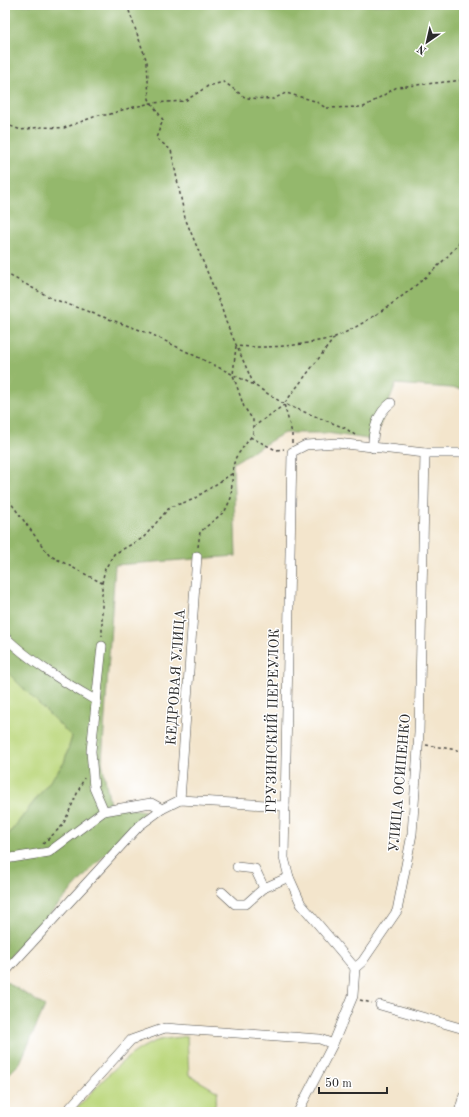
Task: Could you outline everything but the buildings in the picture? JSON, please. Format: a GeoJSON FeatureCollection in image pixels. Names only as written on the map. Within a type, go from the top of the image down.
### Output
{"type":"FeatureCollection","features":[{"type":"Feature","properties":{"kind":"street"},"geometry":{"type":"LineString","coordinates":[[373,448],[372,435],[383,409],[391,403]]}},
{"type":"Feature","properties":{"kind":"street"},"geometry":{"type":"LineString","coordinates":[[292,452],[306,445],[338,443],[425,453],[464,453]]}},
{"type":"Feature","properties":{"kind":"street","name":"ГРУЗИНСКИЙ ПЕРЕУЛОК"},"geometry":{"type":"LineString","coordinates":[[292,452],[284,858],[289,877],[301,904],[355,968]]}},
{"type":"Feature","properties":{"kind":"street","name":"УЛИЦА ОСИПЕНКО"},"geometry":{"type":"LineString","coordinates":[[355,968],[362,962],[396,911],[412,834],[418,744],[425,453]]}},
{"type":"Feature","properties":{"kind":"street","name":"КЕДРОВАЯ УЛИЦА"},"geometry":{"type":"LineString","coordinates":[[180,800],[197,556]]}},
{"type":"Feature","properties":{"kind":"street"},"geometry":{"type":"LineString","coordinates":[[5,637],[30,659],[67,684],[95,700]]}},
{"type":"Feature","properties":{"kind":"street"},"geometry":{"type":"LineString","coordinates":[[102,646],[95,700],[91,755],[94,788],[104,811]]}},
{"type":"Feature","properties":{"kind":"street"},"geometry":{"type":"LineString","coordinates":[[5,972],[139,826],[162,809],[180,800],[285,806]]}},
{"type":"Feature","properties":{"kind":"street"},"geometry":{"type":"LineString","coordinates":[[5,859],[50,852],[104,811],[151,803],[162,809]]}},
{"type":"Feature","properties":{"kind":"street"},"geometry":{"type":"LineString","coordinates":[[237,867],[255,869],[264,888]]}},
{"type":"Feature","properties":{"kind":"street"},"geometry":{"type":"LineString","coordinates":[[222,892],[235,904],[246,904],[264,888],[289,877]]}},
{"type":"Feature","properties":{"kind":"street"},"geometry":{"type":"LineString","coordinates":[[298,1112],[333,1044],[352,998],[355,968]]}},
{"type":"Feature","properties":{"kind":"street"},"geometry":{"type":"LineString","coordinates":[[380,1005],[464,1029]]}},
{"type":"Feature","properties":{"kind":"street"},"geometry":{"type":"LineString","coordinates":[[66,1112],[131,1040],[166,1028],[320,1039],[333,1044]]}},
{"type":"Feature","properties":{"kind":"street"},"geometry":{"type":"LineString","coordinates":[[459,1112],[464,1095]]}},
{"type":"Feature","properties":{"kind":"path"},"geometry":{"type":"LineString","coordinates":[[127,5],[147,62],[149,99],[163,120],[156,138],[172,150],[185,218],[236,346],[254,385]]}},
{"type":"Feature","properties":{"kind":"path"},"geometry":{"type":"LineString","coordinates":[[5,124],[21,130],[40,127],[64,128],[99,115],[108,115],[151,103],[185,102],[208,86],[224,82],[246,98],[273,99],[286,93],[315,101],[326,108],[364,107],[397,87],[464,80]]}},
{"type":"Feature","properties":{"kind":"path"},"geometry":{"type":"LineString","coordinates":[[236,346],[259,348],[292,346],[335,337],[374,315],[428,276],[456,248],[464,236]]}},
{"type":"Feature","properties":{"kind":"path"},"geometry":{"type":"LineString","coordinates":[[5,273],[53,299],[151,334],[254,385],[284,404],[345,428],[356,436]]}},
{"type":"Feature","properties":{"kind":"path"},"geometry":{"type":"LineString","coordinates":[[253,427],[284,404],[335,337]]}},
{"type":"Feature","properties":{"kind":"path"},"geometry":{"type":"LineString","coordinates":[[197,556],[200,532],[225,511],[231,498],[236,457],[253,434],[253,420],[244,407],[232,375],[236,346]]}},
{"type":"Feature","properties":{"kind":"path"},"geometry":{"type":"LineString","coordinates":[[250,437],[276,450],[284,449],[292,452],[292,433],[284,404]]}},
{"type":"Feature","properties":{"kind":"path"},"geometry":{"type":"LineString","coordinates":[[102,646],[102,583],[105,569],[114,554],[143,538],[170,507],[192,500],[233,472]]}},
{"type":"Feature","properties":{"kind":"path"},"geometry":{"type":"LineString","coordinates":[[5,495],[24,523],[49,555],[102,583]]}},
{"type":"Feature","properties":{"kind":"path"},"geometry":{"type":"LineString","coordinates":[[418,744],[464,751]]}},
{"type":"Feature","properties":{"kind":"path"},"geometry":{"type":"LineString","coordinates":[[32,855],[62,825],[86,774]]}},
{"type":"Feature","properties":{"kind":"path"},"geometry":{"type":"LineString","coordinates":[[352,998],[380,1005]]}},
{"type":"Feature","properties":{"kind":"green space"},"geometry":{"type":"Polygon","coordinates":[[[5,5],[464,5],[464,389],[396,384],[374,440],[327,433],[284,433],[233,463],[236,556],[115,565],[102,761],[110,805],[145,811],[5,962],[5,839],[64,763],[72,737],[5,670],[5,5]]]}},
{"type":"Feature","properties":{"kind":"green space"},"geometry":{"type":"Polygon","coordinates":[[[5,670],[72,737],[64,763],[5,839],[5,670]]]}},
{"type":"Feature","properties":{"kind":"green space"},"geometry":{"type":"Polygon","coordinates":[[[5,981],[45,1006],[20,1063],[5,1078],[5,981]]]}},
{"type":"Feature","properties":{"kind":"green space"},"geometry":{"type":"Polygon","coordinates":[[[187,1036],[189,1075],[218,1092],[213,1112],[74,1112],[122,1062],[133,1054],[156,1041],[187,1036]]]}}]}
